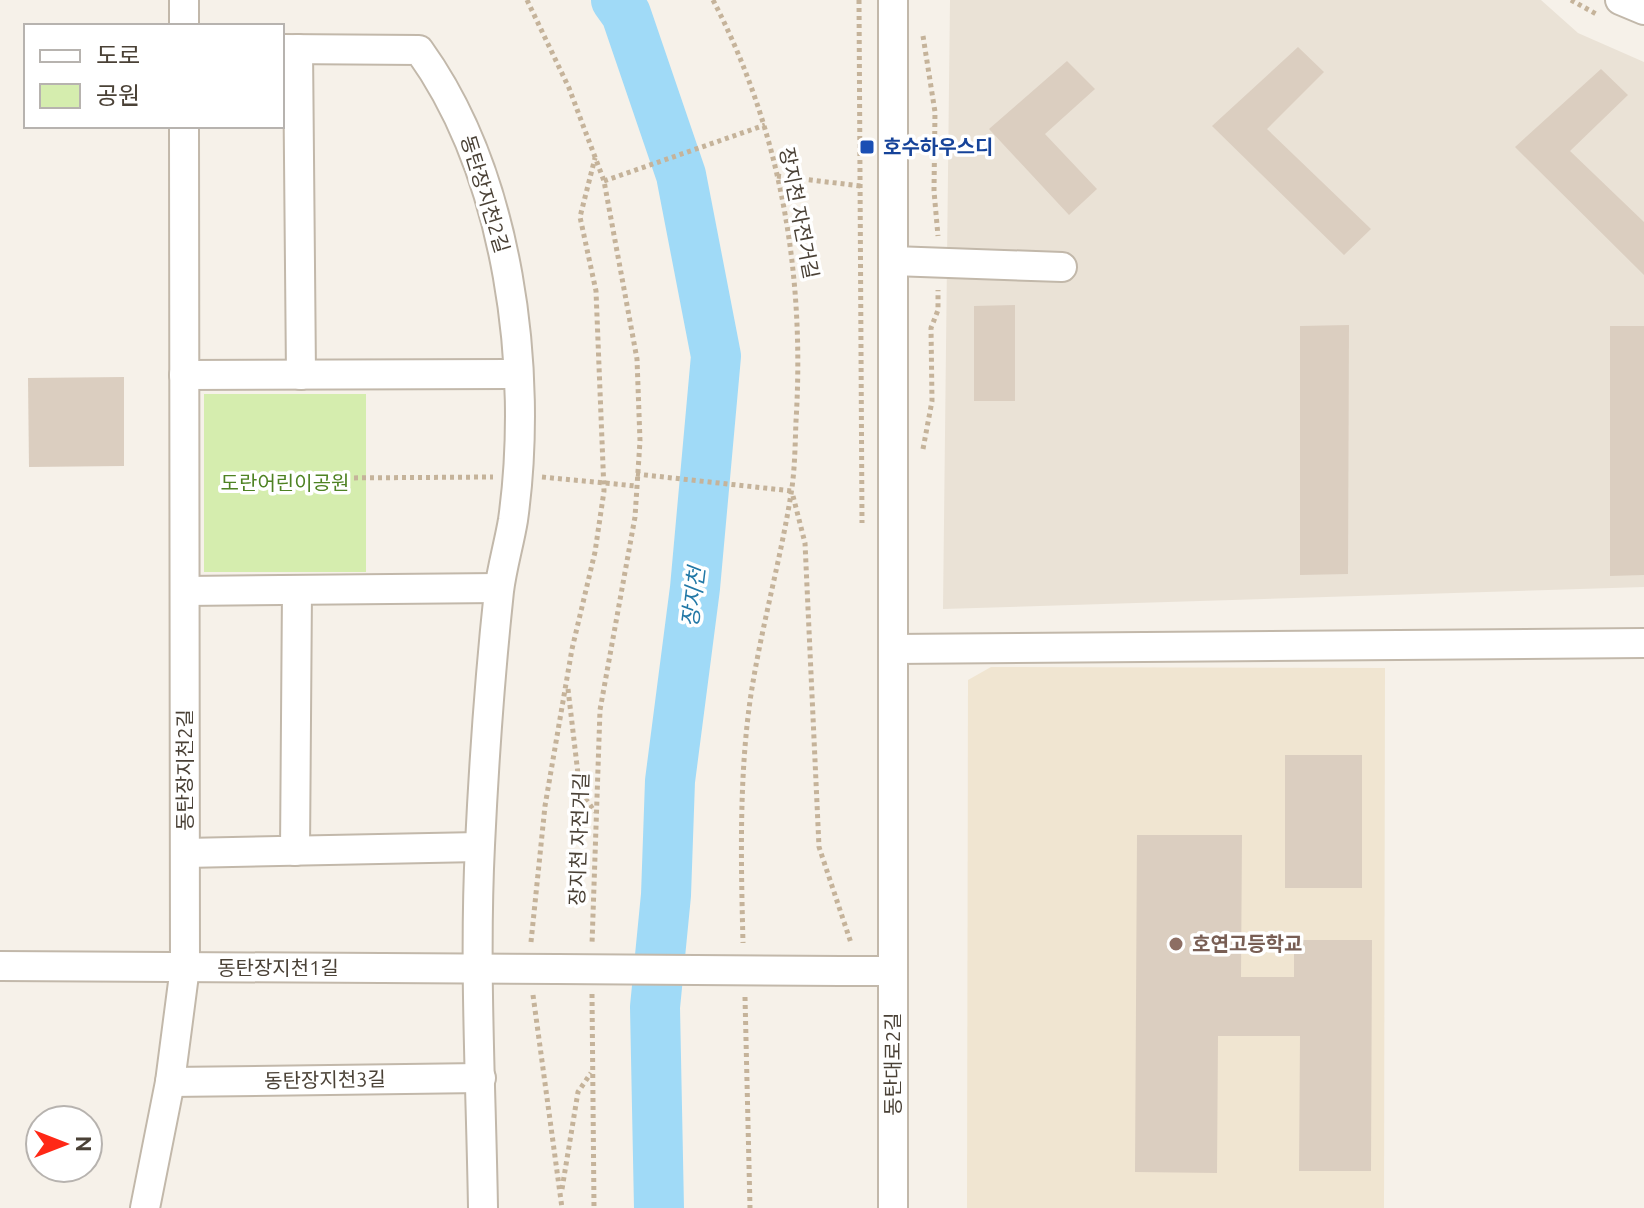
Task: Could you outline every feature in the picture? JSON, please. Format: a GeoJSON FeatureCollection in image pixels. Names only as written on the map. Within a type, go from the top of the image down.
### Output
{"type":"FeatureCollection","features":[{"type":"Feature","properties":{"kind":"street"},"geometry":{"type":"LineString","coordinates":[[184,0],[184,24]]}},
{"type":"Feature","properties":{"kind":"street","name":"동탄대로2길"},"geometry":{"type":"LineString","coordinates":[[893,0],[893,1208]]}},
{"type":"Feature","properties":{"kind":"street"},"geometry":{"type":"LineString","coordinates":[[1620,0],[1644,10]]}},
{"type":"Feature","properties":{"kind":"street","name":"동탄장지천2길"},"geometry":{"type":"LineString","coordinates":[[301,375],[290,49],[419,50],[446,87],[477,156],[508,268],[517,374],[513,520],[499,588],[479,847],[479,969]]}},
{"type":"Feature","properties":{"kind":"street","name":"동탄장지천2길"},"geometry":{"type":"LineString","coordinates":[[184,128],[185,967]]}},
{"type":"Feature","properties":{"kind":"street"},"geometry":{"type":"LineString","coordinates":[[893,261],[1062,267]]}},
{"type":"Feature","properties":{"kind":"street"},"geometry":{"type":"LineString","coordinates":[[184,375],[517,374]]}},
{"type":"Feature","properties":{"kind":"street"},"geometry":{"type":"LineString","coordinates":[[185,591],[499,588]]}},
{"type":"Feature","properties":{"kind":"street"},"geometry":{"type":"LineString","coordinates":[[295,851],[297,590]]}},
{"type":"Feature","properties":{"kind":"street"},"geometry":{"type":"LineString","coordinates":[[893,649],[1644,643]]}},
{"type":"Feature","properties":{"kind":"street","name":"동탄장지천2길"},"geometry":{"type":"LineString","coordinates":[[185,853],[479,847]]}},
{"type":"Feature","properties":{"kind":"street"},"geometry":{"type":"LineString","coordinates":[[847,961],[893,971]]}},
{"type":"Feature","properties":{"kind":"street","name":"동탄장지천1길"},"geometry":{"type":"LineString","coordinates":[[0,966],[557,969],[847,961]]}},
{"type":"Feature","properties":{"kind":"street"},"geometry":{"type":"LineString","coordinates":[[145,1208],[170,1082],[185,967]]}},
{"type":"Feature","properties":{"kind":"street"},"geometry":{"type":"LineString","coordinates":[[479,969],[483,1208]]}},
{"type":"Feature","properties":{"kind":"street","name":"동탄장지천3길"},"geometry":{"type":"LineString","coordinates":[[170,1082],[481,1078]]}},
{"type":"Feature","properties":{"kind":"path","name":"장지천 자전거길"},"geometry":{"type":"LineString","coordinates":[[527,0],[569,88],[604,181],[637,359],[640,441],[635,517],[600,710],[592,953]]}},
{"type":"Feature","properties":{"kind":"path","name":"장지천 자전거길"},"geometry":{"type":"LineString","coordinates":[[713,0],[742,60],[765,125],[794,266],[800,318],[792,491],[750,703],[744,811],[743,945]]}},
{"type":"Feature","properties":{"kind":"path"},"geometry":{"type":"LineString","coordinates":[[859,0],[862,532]]}},
{"type":"Feature","properties":{"kind":"path"},"geometry":{"type":"LineString","coordinates":[[922,29],[935,112],[934,205],[938,218]]}},
{"type":"Feature","properties":{"kind":"path"},"geometry":{"type":"LineString","coordinates":[[604,181],[765,125]]}},
{"type":"Feature","properties":{"kind":"path"},"geometry":{"type":"LineString","coordinates":[[562,1208],[527,969],[545,806],[567,680],[595,552],[603,482],[596,291],[580,217],[595,157]]}},
{"type":"Feature","properties":{"kind":"path"},"geometry":{"type":"LineString","coordinates":[[777,176],[860,186]]}},
{"type":"Feature","properties":{"kind":"path"},"geometry":{"type":"LineString","coordinates":[[922,454],[932,401],[932,318],[938,310]]}},
{"type":"Feature","properties":{"kind":"path"},"geometry":{"type":"LineString","coordinates":[[636,474],[792,491],[805,543],[819,847],[847,961]]}},
{"type":"Feature","properties":{"kind":"path"},"geometry":{"type":"LineString","coordinates":[[338,478],[502,477]]}},
{"type":"Feature","properties":{"kind":"path"},"geometry":{"type":"LineString","coordinates":[[542,477],[636,486]]}},
{"type":"Feature","properties":{"kind":"path"},"geometry":{"type":"LineString","coordinates":[[567,680],[580,791],[595,812]]}},
{"type":"Feature","properties":{"kind":"path"},"geometry":{"type":"LineString","coordinates":[[592,983],[594,1208]]}},
{"type":"Feature","properties":{"kind":"path"},"geometry":{"type":"LineString","coordinates":[[744,992],[750,1208]]}},
{"type":"Feature","properties":{"kind":"path"},"geometry":{"type":"LineString","coordinates":[[561,1194],[578,1092],[592,1071]]}},
{"type":"Feature","properties":{"kind":"shaded area"},"geometry":{"type":"Polygon","coordinates":[[[950,0],[1541,0],[1578,33],[1644,62],[1644,587],[943,609],[950,0]]]}},
{"type":"Feature","properties":{"kind":"shaded area","name":"호연고등학교"},"geometry":{"type":"Polygon","coordinates":[[[991,667],[1385,668],[1384,1208],[967,1208],[968,680],[991,667]]]}},
{"type":"Feature","properties":{"kind":"green space","name":"도란어린이공원"},"geometry":{"type":"Polygon","coordinates":[[[204,394],[366,394],[366,572],[204,572],[204,394]]]}},
{"type":"Feature","properties":{"kind":"building"},"geometry":{"type":"Polygon","coordinates":[[[1298,47],[1324,72],[1267,129],[1371,229],[1344,255],[1212,126],[1298,47]]]}},
{"type":"Feature","properties":{"kind":"building"},"geometry":{"type":"Polygon","coordinates":[[[1067,61],[1095,89],[1045,134],[1097,189],[1069,215],[989,129],[1067,61]]]}},
{"type":"Feature","properties":{"kind":"building"},"geometry":{"type":"Polygon","coordinates":[[[1601,69],[1628,95],[1570,151],[1644,222],[1644,275],[1515,147],[1601,69]]]}},
{"type":"Feature","properties":{"kind":"building"},"geometry":{"type":"Polygon","coordinates":[[[1015,305],[1015,401],[974,401],[974,306],[1015,305]]]}},
{"type":"Feature","properties":{"kind":"building"},"geometry":{"type":"Polygon","coordinates":[[[1349,325],[1348,574],[1300,575],[1300,326],[1349,325]]]}},
{"type":"Feature","properties":{"kind":"building"},"geometry":{"type":"Polygon","coordinates":[[[1610,326],[1644,326],[1644,575],[1610,576],[1610,326]]]}},
{"type":"Feature","properties":{"kind":"building"},"geometry":{"type":"Polygon","coordinates":[[[124,377],[124,466],[29,467],[28,378],[124,377]]]}},
{"type":"Feature","properties":{"kind":"building"},"geometry":{"type":"Polygon","coordinates":[[[1285,755],[1362,755],[1362,888],[1285,888],[1285,755]]]}},
{"type":"Feature","properties":{"kind":"building"},"geometry":{"type":"Polygon","coordinates":[[[1137,835],[1242,835],[1241,977],[1294,977],[1294,940],[1372,940],[1371,1171],[1299,1171],[1300,1036],[1218,1036],[1217,1173],[1135,1172],[1137,835]]]}},
{"type":"Feature","properties":{"kind":"waterway","name":"장지천"},"geometry":{"type":"LineString","coordinates":[[616,0],[626,14],[681,175],[716,356],[695,588],[670,781],[666,895],[655,1007],[659,1208]]}},
{"type":"Feature","properties":{"kind":"place","name":"호수하우스디"},"geometry":{"type":"Point","coordinates":[867,147]}},
{"type":"Feature","properties":{"kind":"place","name":"호연고등학교"},"geometry":{"type":"Point","coordinates":[1176,944]}}]}
